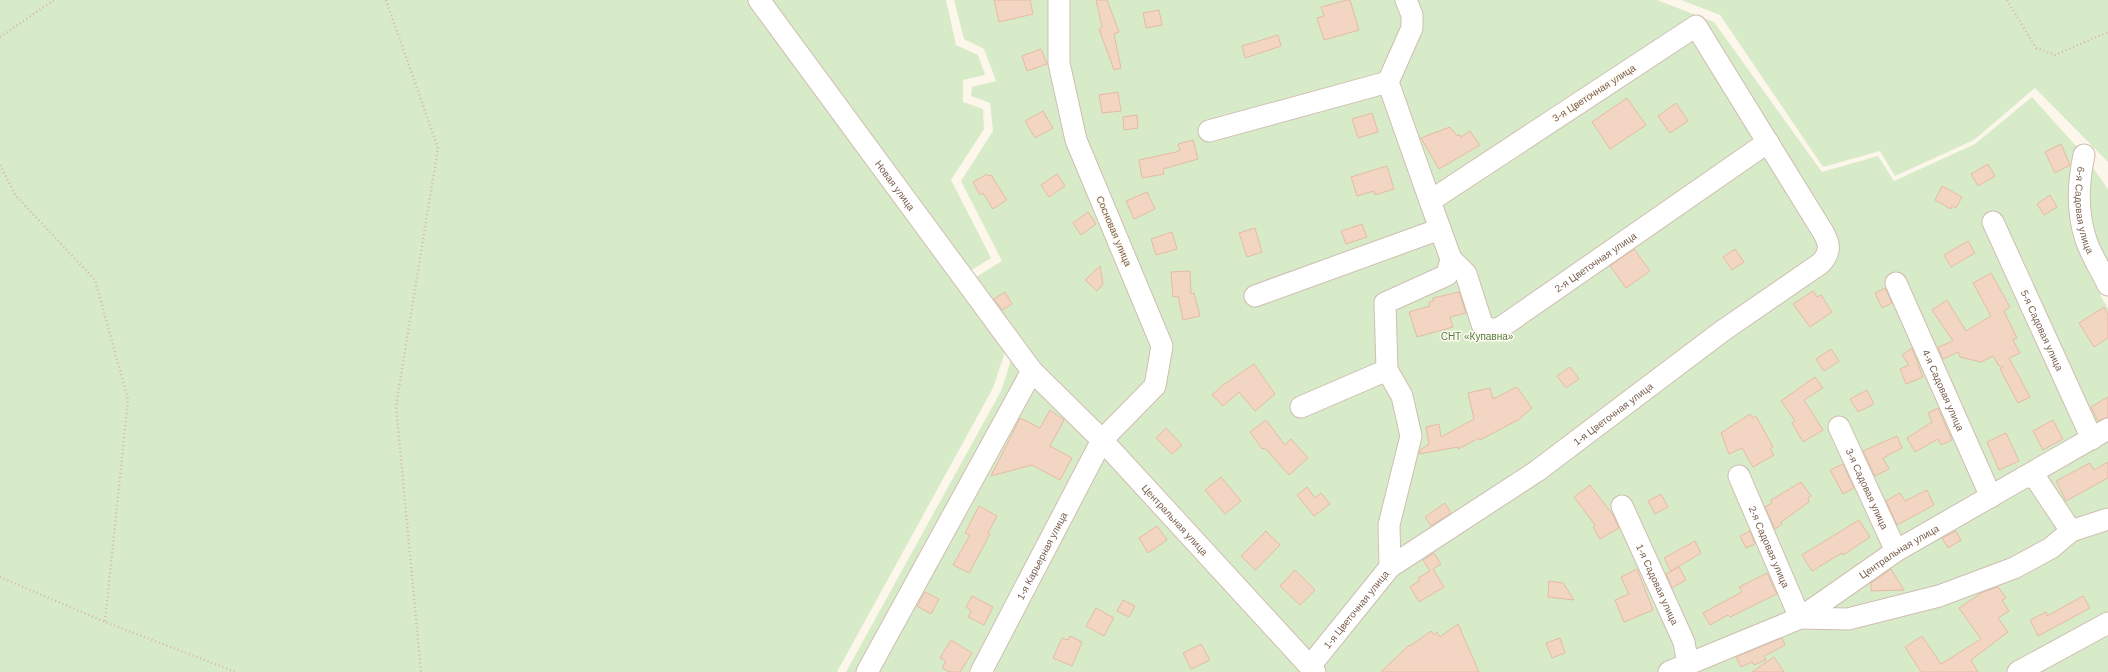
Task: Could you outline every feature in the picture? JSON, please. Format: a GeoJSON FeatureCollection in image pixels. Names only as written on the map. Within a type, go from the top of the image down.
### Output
{"type":"FeatureCollection","features":[{"type":"Feature","properties":{"kind":"street","name":"Новая улица"},"geometry":{"type":"LineString","coordinates":[[759,0],[1032,371]]}},
{"type":"Feature","properties":{"kind":"street","name":"Сосновая улица"},"geometry":{"type":"LineString","coordinates":[[1059,0],[1059,63],[1076,140],[1162,346],[1155,386],[1102,440]]}},
{"type":"Feature","properties":{"kind":"street"},"geometry":{"type":"LineString","coordinates":[[1390,567],[1389,525],[1411,436],[1402,396],[1387,370],[1385,303],[1447,275],[1451,259],[1388,82],[1412,28],[1412,15],[1406,0]]}},
{"type":"Feature","properties":{"kind":"street","name":"3-я Цветочная улица"},"geometry":{"type":"LineString","coordinates":[[1430,201],[1696,26],[1768,142]]}},
{"type":"Feature","properties":{"kind":"street"},"geometry":{"type":"LineString","coordinates":[[1209,131],[1388,82]]}},
{"type":"Feature","properties":{"kind":"street","name":"2-я Цветочная улица"},"geometry":{"type":"LineString","coordinates":[[1451,259],[1466,274],[1482,324],[1487,328],[1500,328],[1768,142]]}},
{"type":"Feature","properties":{"kind":"street","name":"1-я Цветочная улица"},"geometry":{"type":"LineString","coordinates":[[1312,669],[1390,567],[1537,471],[1721,332],[1821,264],[1827,257],[1829,248],[1828,240],[1768,142]]}},
{"type":"Feature","properties":{"kind":"street","name":"6-я Садовая улица"},"geometry":{"type":"LineString","coordinates":[[2084,155],[2080,174],[2079,192],[2083,229],[2086,242],[2108,285]]}},
{"type":"Feature","properties":{"kind":"street","name":"5-я Садовая улица"},"geometry":{"type":"LineString","coordinates":[[1993,222],[2100,434]]}},
{"type":"Feature","properties":{"kind":"street"},"geometry":{"type":"LineString","coordinates":[[1255,296],[1440,228]]}},
{"type":"Feature","properties":{"kind":"street","name":"4-я Садовая улица"},"geometry":{"type":"LineString","coordinates":[[1896,283],[1990,497]]}},
{"type":"Feature","properties":{"kind":"street"},"geometry":{"type":"LineString","coordinates":[[1300,407],[1387,370]]}},
{"type":"Feature","properties":{"kind":"street","name":"Центральная улица"},"geometry":{"type":"LineString","coordinates":[[1032,371],[1102,440],[1312,669]]}},
{"type":"Feature","properties":{"kind":"street"},"geometry":{"type":"LineString","coordinates":[[866,672],[1032,371]]}},
{"type":"Feature","properties":{"kind":"street","name":"3-я Садовая улица"},"geometry":{"type":"LineString","coordinates":[[1839,427],[1896,551]]}},
{"type":"Feature","properties":{"kind":"street","name":"Центральная улица"},"geometry":{"type":"LineString","coordinates":[[1679,669],[1800,618],[1896,551],[2100,434]]}},
{"type":"Feature","properties":{"kind":"street","name":"1-я Карьерная улица"},"geometry":{"type":"LineString","coordinates":[[981,672],[1102,440]]}},
{"type":"Feature","properties":{"kind":"street","name":"2-я Садовая улица"},"geometry":{"type":"LineString","coordinates":[[1739,476],[1800,618]]}},
{"type":"Feature","properties":{"kind":"street"},"geometry":{"type":"LineString","coordinates":[[2024,478],[2035,477],[2071,531]]}},
{"type":"Feature","properties":{"kind":"street","name":"1-я Садовая улица"},"geometry":{"type":"LineString","coordinates":[[1622,506],[1684,642],[1679,669]]}},
{"type":"Feature","properties":{"kind":"street"},"geometry":{"type":"LineString","coordinates":[[1800,618],[1848,619],[1939,596],[2014,568],[2052,548],[2071,531],[2108,519]]}},
{"type":"Feature","properties":{"kind":"street"},"geometry":{"type":"LineString","coordinates":[[2018,672],[2108,623]]}},
{"type":"Feature","properties":{"kind":"path"},"geometry":{"type":"LineString","coordinates":[[0,37],[54,0]]}},
{"type":"Feature","properties":{"kind":"path"},"geometry":{"type":"LineString","coordinates":[[386,0],[438,148],[396,406],[421,672]]}},
{"type":"Feature","properties":{"kind":"path"},"geometry":{"type":"LineString","coordinates":[[2007,0],[2036,48],[2055,54],[2108,32]]}},
{"type":"Feature","properties":{"kind":"path"},"geometry":{"type":"LineString","coordinates":[[0,165],[16,196],[95,280],[128,398],[104,622]]}},
{"type":"Feature","properties":{"kind":"path"},"geometry":{"type":"LineString","coordinates":[[0,577],[104,622],[236,672]]}},
{"type":"Feature","properties":{"kind":"green space"},"geometry":{"type":"Polygon","coordinates":[[[0,0],[749,0],[1005,352],[993,388],[837,672],[0,672],[0,0]]]}},
{"type":"Feature","properties":{"kind":"green space"},"geometry":{"type":"Polygon","coordinates":[[[762,0],[946,0],[956,45],[978,55],[985,75],[963,80],[963,102],[983,109],[984,129],[951,180],[991,258],[965,274],[762,0]]]}},
{"type":"Feature","properties":{"kind":"green space","name":"СНТ «Купавна»"},"geometry":{"type":"Polygon","coordinates":[[[954,0],[1657,0],[1714,22],[1822,172],[1878,156],[1894,181],[1975,144],[2032,97],[2084,155],[2108,189],[2108,291],[2100,295],[2108,308],[2108,672],[846,672],[1001,391],[1014,351],[976,277],[1002,261],[961,181],[993,131],[990,103],[971,96],[972,87],[996,81],[984,49],[964,39],[954,0]]]}},
{"type":"Feature","properties":{"kind":"green space"},"geometry":{"type":"Polygon","coordinates":[[[1681,0],[2108,0],[2108,162],[2035,88],[1974,140],[1895,176],[1880,151],[1823,167],[1720,15],[1681,0]]]}},
{"type":"Feature","properties":{"kind":"building"},"geometry":{"type":"Polygon","coordinates":[[[994,0],[1030,0],[1033,14],[999,22],[994,0]]]}},
{"type":"Feature","properties":{"kind":"building"},"geometry":{"type":"Polygon","coordinates":[[[1096,0],[1107,0],[1119,32],[1114,34],[1121,68],[1114,70],[1099,29],[1102,27],[1096,0]]]}},
{"type":"Feature","properties":{"kind":"building"},"geometry":{"type":"Polygon","coordinates":[[[1350,0],[1359,30],[1324,40],[1317,18],[1324,16],[1321,7],[1350,0]]]}},
{"type":"Feature","properties":{"kind":"building"},"geometry":{"type":"Polygon","coordinates":[[[1159,10],[1162,25],[1146,28],[1143,13],[1159,10]]]}},
{"type":"Feature","properties":{"kind":"building"},"geometry":{"type":"Polygon","coordinates":[[[1278,35],[1281,46],[1245,58],[1242,46],[1278,35]]]}},
{"type":"Feature","properties":{"kind":"building"},"geometry":{"type":"Polygon","coordinates":[[[1041,49],[1047,64],[1027,71],[1022,56],[1041,49]]]}},
{"type":"Feature","properties":{"kind":"building"},"geometry":{"type":"Polygon","coordinates":[[[1118,92],[1121,111],[1102,113],[1099,95],[1118,92]]]}},
{"type":"Feature","properties":{"kind":"building"},"geometry":{"type":"Polygon","coordinates":[[[1627,98],[1646,125],[1610,149],[1592,122],[1627,98]]]}},
{"type":"Feature","properties":{"kind":"building"},"geometry":{"type":"Polygon","coordinates":[[[1676,103],[1688,121],[1670,133],[1658,116],[1676,103]]]}},
{"type":"Feature","properties":{"kind":"building"},"geometry":{"type":"Polygon","coordinates":[[[1043,111],[1053,128],[1035,138],[1025,121],[1043,111]]]}},
{"type":"Feature","properties":{"kind":"building"},"geometry":{"type":"Polygon","coordinates":[[[1372,113],[1378,132],[1358,138],[1352,119],[1372,113]]]}},
{"type":"Feature","properties":{"kind":"building"},"geometry":{"type":"Polygon","coordinates":[[[1137,115],[1138,128],[1124,130],[1123,117],[1137,115]]]}},
{"type":"Feature","properties":{"kind":"building"},"geometry":{"type":"Polygon","coordinates":[[[1450,127],[1457,136],[1459,134],[1461,137],[1470,131],[1480,145],[1439,169],[1421,138],[1450,127]]]}},
{"type":"Feature","properties":{"kind":"building"},"geometry":{"type":"Polygon","coordinates":[[[1193,140],[1198,159],[1163,169],[1164,174],[1142,178],[1139,160],[1176,152],[1180,150],[1178,144],[1193,140]]]}},
{"type":"Feature","properties":{"kind":"building"},"geometry":{"type":"Polygon","coordinates":[[[2061,144],[2070,165],[2055,173],[2045,152],[2061,144]]]}},
{"type":"Feature","properties":{"kind":"building"},"geometry":{"type":"Polygon","coordinates":[[[1988,164],[1995,176],[1978,186],[1971,174],[1988,164]]]}},
{"type":"Feature","properties":{"kind":"building"},"geometry":{"type":"Polygon","coordinates":[[[1387,166],[1394,189],[1375,195],[1374,191],[1357,196],[1351,177],[1387,166]]]}},
{"type":"Feature","properties":{"kind":"building"},"geometry":{"type":"Polygon","coordinates":[[[987,174],[989,176],[991,175],[1007,200],[993,209],[983,193],[980,195],[973,182],[987,174]]]}},
{"type":"Feature","properties":{"kind":"building"},"geometry":{"type":"Polygon","coordinates":[[[1057,174],[1065,186],[1049,197],[1041,185],[1057,174]]]}},
{"type":"Feature","properties":{"kind":"building"},"geometry":{"type":"Polygon","coordinates":[[[1942,186],[1962,197],[1956,208],[1952,206],[1951,209],[1935,200],[1942,186]]]}},
{"type":"Feature","properties":{"kind":"building"},"geometry":{"type":"Polygon","coordinates":[[[1147,192],[1155,209],[1134,219],[1126,201],[1147,192]]]}},
{"type":"Feature","properties":{"kind":"building"},"geometry":{"type":"Polygon","coordinates":[[[2050,195],[2057,207],[2044,215],[2037,204],[2050,195]]]}},
{"type":"Feature","properties":{"kind":"building"},"geometry":{"type":"Polygon","coordinates":[[[1088,212],[1096,224],[1081,235],[1073,223],[1088,212]]]}},
{"type":"Feature","properties":{"kind":"building"},"geometry":{"type":"Polygon","coordinates":[[[1362,224],[1367,237],[1346,244],[1341,231],[1362,224]]]}},
{"type":"Feature","properties":{"kind":"building"},"geometry":{"type":"Polygon","coordinates":[[[1255,228],[1262,252],[1247,257],[1239,233],[1255,228]]]}},
{"type":"Feature","properties":{"kind":"building"},"geometry":{"type":"Polygon","coordinates":[[[1172,232],[1177,249],[1156,255],[1151,239],[1172,232]]]}},
{"type":"Feature","properties":{"kind":"building"},"geometry":{"type":"Polygon","coordinates":[[[1968,241],[1975,253],[1951,267],[1944,255],[1968,241]]]}},
{"type":"Feature","properties":{"kind":"building"},"geometry":{"type":"Polygon","coordinates":[[[1634,249],[1650,271],[1626,288],[1610,266],[1634,249]]]}},
{"type":"Feature","properties":{"kind":"building"},"geometry":{"type":"Polygon","coordinates":[[[1735,249],[1744,262],[1732,270],[1723,257],[1735,249]]]}},
{"type":"Feature","properties":{"kind":"building"},"geometry":{"type":"Polygon","coordinates":[[[1100,266],[1103,284],[1097,291],[1085,280],[1100,266]]]}},
{"type":"Feature","properties":{"kind":"building"},"geometry":{"type":"Polygon","coordinates":[[[1190,271],[1191,294],[1194,293],[1200,316],[1183,320],[1178,296],[1173,297],[1171,272],[1190,271]]]}},
{"type":"Feature","properties":{"kind":"building"},"geometry":{"type":"Polygon","coordinates":[[[1991,273],[2010,307],[2004,311],[2017,338],[2013,340],[2020,353],[2009,358],[2030,397],[2018,403],[2000,369],[2003,367],[1999,366],[1993,356],[1981,362],[1960,357],[1958,352],[1943,359],[1938,347],[1953,341],[1932,310],[1947,300],[1966,331],[1991,316],[1973,283],[1991,273]]]}},
{"type":"Feature","properties":{"kind":"building"},"geometry":{"type":"Polygon","coordinates":[[[1885,288],[1892,303],[1882,308],[1875,293],[1885,288]]]}},
{"type":"Feature","properties":{"kind":"building"},"geometry":{"type":"Polygon","coordinates":[[[1813,291],[1817,297],[1821,295],[1832,312],[1810,327],[1793,304],[1813,291]]]}},
{"type":"Feature","properties":{"kind":"building"},"geometry":{"type":"Polygon","coordinates":[[[1005,292],[1012,304],[1002,310],[994,299],[1005,292]]]}},
{"type":"Feature","properties":{"kind":"building"},"geometry":{"type":"Polygon","coordinates":[[[1459,292],[1466,313],[1450,317],[1453,327],[1417,337],[1409,312],[1430,306],[1429,302],[1433,301],[1433,298],[1459,292]]]}},
{"type":"Feature","properties":{"kind":"building"},"geometry":{"type":"Polygon","coordinates":[[[2104,307],[2108,315],[2108,338],[2094,347],[2079,323],[2104,307]]]}},
{"type":"Feature","properties":{"kind":"building"},"geometry":{"type":"Polygon","coordinates":[[[1912,348],[1923,377],[1906,384],[1900,369],[1909,365],[1902,355],[1912,348]]]}},
{"type":"Feature","properties":{"kind":"building"},"geometry":{"type":"Polygon","coordinates":[[[1831,349],[1839,361],[1824,371],[1816,359],[1831,349]]]}},
{"type":"Feature","properties":{"kind":"building"},"geometry":{"type":"Polygon","coordinates":[[[1254,364],[1275,394],[1255,411],[1239,392],[1223,406],[1212,395],[1223,385],[1254,364]]]}},
{"type":"Feature","properties":{"kind":"building"},"geometry":{"type":"Polygon","coordinates":[[[1570,367],[1579,379],[1566,388],[1557,376],[1570,367]]]}},
{"type":"Feature","properties":{"kind":"building"},"geometry":{"type":"Polygon","coordinates":[[[1815,377],[1823,388],[1804,400],[1823,430],[1803,442],[1792,423],[1795,421],[1781,401],[1815,377]]]}},
{"type":"Feature","properties":{"kind":"building"},"geometry":{"type":"Polygon","coordinates":[[[1517,387],[1532,408],[1518,420],[1480,440],[1479,438],[1458,449],[1458,447],[1419,454],[1420,450],[1429,444],[1426,427],[1439,424],[1441,437],[1474,419],[1468,393],[1490,388],[1493,399],[1517,387]]]}},
{"type":"Feature","properties":{"kind":"building"},"geometry":{"type":"Polygon","coordinates":[[[1867,390],[1874,404],[1858,412],[1850,399],[1867,390]]]}},
{"type":"Feature","properties":{"kind":"building"},"geometry":{"type":"Polygon","coordinates":[[[2108,397],[2108,417],[2098,421],[2091,407],[2108,397]]]}},
{"type":"Feature","properties":{"kind":"building"},"geometry":{"type":"Polygon","coordinates":[[[1938,408],[1952,440],[1941,445],[1938,439],[1915,452],[1907,438],[1932,422],[1928,413],[1938,408]]]}},
{"type":"Feature","properties":{"kind":"building"},"geometry":{"type":"Polygon","coordinates":[[[1050,410],[1064,420],[1050,446],[1072,458],[1060,480],[1032,465],[991,476],[1020,418],[1040,428],[1050,410]]]}},
{"type":"Feature","properties":{"kind":"building"},"geometry":{"type":"Polygon","coordinates":[[[1750,414],[1753,418],[1756,416],[1773,447],[1770,449],[1774,455],[1753,467],[1742,448],[1729,454],[1721,433],[1750,414]]]}},
{"type":"Feature","properties":{"kind":"building"},"geometry":{"type":"Polygon","coordinates":[[[1266,420],[1285,445],[1291,439],[1308,458],[1289,475],[1265,448],[1262,449],[1250,432],[1266,420]]]}},
{"type":"Feature","properties":{"kind":"building"},"geometry":{"type":"Polygon","coordinates":[[[2053,420],[2063,439],[2043,450],[2033,431],[2053,420]]]}},
{"type":"Feature","properties":{"kind":"building"},"geometry":{"type":"Polygon","coordinates":[[[1166,428],[1182,445],[1172,454],[1156,438],[1166,428]]]}},
{"type":"Feature","properties":{"kind":"building"},"geometry":{"type":"Polygon","coordinates":[[[2006,433],[2019,461],[1999,470],[1987,442],[2006,433]]]}},
{"type":"Feature","properties":{"kind":"building"},"geometry":{"type":"Polygon","coordinates":[[[1897,436],[1902,448],[1883,458],[1889,469],[1875,476],[1863,451],[1897,436]]]}},
{"type":"Feature","properties":{"kind":"building"},"geometry":{"type":"Polygon","coordinates":[[[2108,462],[2108,478],[2066,501],[2056,481],[2090,463],[2094,470],[2108,462]]]}},
{"type":"Feature","properties":{"kind":"building"},"geometry":{"type":"Polygon","coordinates":[[[1843,464],[1854,488],[1843,494],[1830,470],[1843,464]]]}},
{"type":"Feature","properties":{"kind":"building"},"geometry":{"type":"Polygon","coordinates":[[[1221,477],[1241,501],[1225,514],[1205,490],[1221,477]]]}},
{"type":"Feature","properties":{"kind":"building"},"geometry":{"type":"Polygon","coordinates":[[[1801,482],[1811,496],[1808,498],[1809,502],[1781,522],[1782,524],[1775,529],[1765,507],[1772,503],[1771,500],[1801,482]]]}},
{"type":"Feature","properties":{"kind":"building"},"geometry":{"type":"Polygon","coordinates":[[[1590,485],[1613,515],[1619,528],[1600,539],[1593,527],[1595,525],[1574,497],[1590,485]]]}},
{"type":"Feature","properties":{"kind":"building"},"geometry":{"type":"Polygon","coordinates":[[[1307,487],[1315,498],[1321,493],[1330,504],[1314,516],[1297,495],[1307,487]]]}},
{"type":"Feature","properties":{"kind":"building"},"geometry":{"type":"Polygon","coordinates":[[[1927,490],[1934,505],[1897,525],[1886,501],[1900,493],[1905,501],[1927,490]]]}},
{"type":"Feature","properties":{"kind":"building"},"geometry":{"type":"Polygon","coordinates":[[[1661,494],[1668,507],[1655,514],[1648,501],[1661,494]]]}},
{"type":"Feature","properties":{"kind":"building"},"geometry":{"type":"Polygon","coordinates":[[[1445,503],[1451,513],[1431,526],[1425,517],[1445,503]]]}},
{"type":"Feature","properties":{"kind":"building"},"geometry":{"type":"Polygon","coordinates":[[[979,506],[997,516],[988,533],[990,534],[969,573],[953,565],[970,535],[965,533],[979,506]]]}},
{"type":"Feature","properties":{"kind":"building"},"geometry":{"type":"Polygon","coordinates":[[[1859,520],[1870,537],[1843,555],[1842,553],[1812,571],[1802,555],[1859,520]]]}},
{"type":"Feature","properties":{"kind":"building"},"geometry":{"type":"Polygon","coordinates":[[[1157,526],[1167,540],[1148,553],[1139,538],[1157,526]]]}},
{"type":"Feature","properties":{"kind":"building"},"geometry":{"type":"Polygon","coordinates":[[[1266,531],[1280,545],[1255,570],[1241,556],[1266,531]]]}},
{"type":"Feature","properties":{"kind":"building"},"geometry":{"type":"Polygon","coordinates":[[[1750,531],[1755,544],[1746,548],[1740,536],[1750,531]]]}},
{"type":"Feature","properties":{"kind":"building"},"geometry":{"type":"Polygon","coordinates":[[[1956,531],[1961,540],[1948,548],[1942,538],[1956,531]]]}},
{"type":"Feature","properties":{"kind":"building"},"geometry":{"type":"Polygon","coordinates":[[[1695,541],[1701,553],[1671,571],[1664,558],[1695,541]]]}},
{"type":"Feature","properties":{"kind":"building"},"geometry":{"type":"Polygon","coordinates":[[[1434,553],[1441,564],[1433,569],[1444,587],[1419,602],[1410,587],[1420,580],[1418,578],[1430,571],[1423,560],[1434,553]]]}},
{"type":"Feature","properties":{"kind":"building"},"geometry":{"type":"Polygon","coordinates":[[[1679,567],[1686,580],[1672,588],[1666,574],[1679,567]]]}},
{"type":"Feature","properties":{"kind":"building"},"geometry":{"type":"Polygon","coordinates":[[[1637,569],[1653,610],[1624,622],[1615,600],[1629,594],[1621,577],[1637,569]]]}},
{"type":"Feature","properties":{"kind":"building"},"geometry":{"type":"Polygon","coordinates":[[[1891,569],[1904,590],[1871,591],[1871,583],[1891,569]]]}},
{"type":"Feature","properties":{"kind":"building"},"geometry":{"type":"Polygon","coordinates":[[[1295,570],[1315,590],[1300,605],[1280,586],[1295,570]]]}},
{"type":"Feature","properties":{"kind":"building"},"geometry":{"type":"Polygon","coordinates":[[[1767,573],[1777,594],[1730,617],[1728,615],[1710,625],[1703,613],[1742,592],[1739,587],[1767,573]]]}},
{"type":"Feature","properties":{"kind":"building"},"geometry":{"type":"Polygon","coordinates":[[[1549,581],[1563,583],[1574,600],[1548,597],[1549,581]]]}},
{"type":"Feature","properties":{"kind":"building"},"geometry":{"type":"Polygon","coordinates":[[[1998,587],[2006,598],[2002,600],[2009,611],[1998,618],[2008,632],[1971,660],[1978,672],[1921,672],[1905,647],[1922,636],[1941,664],[1981,639],[1959,608],[1983,592],[1998,587]]]}},
{"type":"Feature","properties":{"kind":"building"},"geometry":{"type":"Polygon","coordinates":[[[925,592],[939,599],[931,614],[917,606],[925,592]]]}},
{"type":"Feature","properties":{"kind":"building"},"geometry":{"type":"Polygon","coordinates":[[[972,596],[993,607],[984,625],[968,617],[971,611],[966,607],[972,596]]]}},
{"type":"Feature","properties":{"kind":"building"},"geometry":{"type":"Polygon","coordinates":[[[2083,596],[2090,608],[2038,636],[2030,620],[2046,612],[2047,616],[2083,596]]]}},
{"type":"Feature","properties":{"kind":"building"},"geometry":{"type":"Polygon","coordinates":[[[1123,600],[1135,606],[1129,617],[1117,611],[1123,600]]]}},
{"type":"Feature","properties":{"kind":"building"},"geometry":{"type":"Polygon","coordinates":[[[1096,608],[1114,618],[1104,636],[1086,626],[1096,608]]]}},
{"type":"Feature","properties":{"kind":"building"},"geometry":{"type":"Polygon","coordinates":[[[1458,624],[1479,672],[1381,672],[1409,645],[1410,646],[1431,631],[1434,635],[1437,632],[1440,637],[1458,624]]]}},
{"type":"Feature","properties":{"kind":"building"},"geometry":{"type":"Polygon","coordinates":[[[1070,636],[1082,642],[1072,666],[1053,658],[1062,638],[1068,640],[1070,636]]]}},
{"type":"Feature","properties":{"kind":"building"},"geometry":{"type":"Polygon","coordinates":[[[1560,638],[1565,653],[1552,658],[1546,643],[1560,638]]]}},
{"type":"Feature","properties":{"kind":"building"},"geometry":{"type":"Polygon","coordinates":[[[1782,638],[1785,645],[1764,656],[1766,660],[1754,665],[1752,662],[1741,667],[1736,657],[1782,638]]]}},
{"type":"Feature","properties":{"kind":"building"},"geometry":{"type":"Polygon","coordinates":[[[951,640],[972,653],[960,672],[950,672],[942,668],[946,661],[940,658],[951,640]]]}},
{"type":"Feature","properties":{"kind":"building"},"geometry":{"type":"Polygon","coordinates":[[[1201,644],[1210,660],[1191,669],[1183,653],[1201,644]]]}},
{"type":"Feature","properties":{"kind":"building"},"geometry":{"type":"Polygon","coordinates":[[[1774,657],[1784,672],[1752,672],[1774,657]]]}}]}
